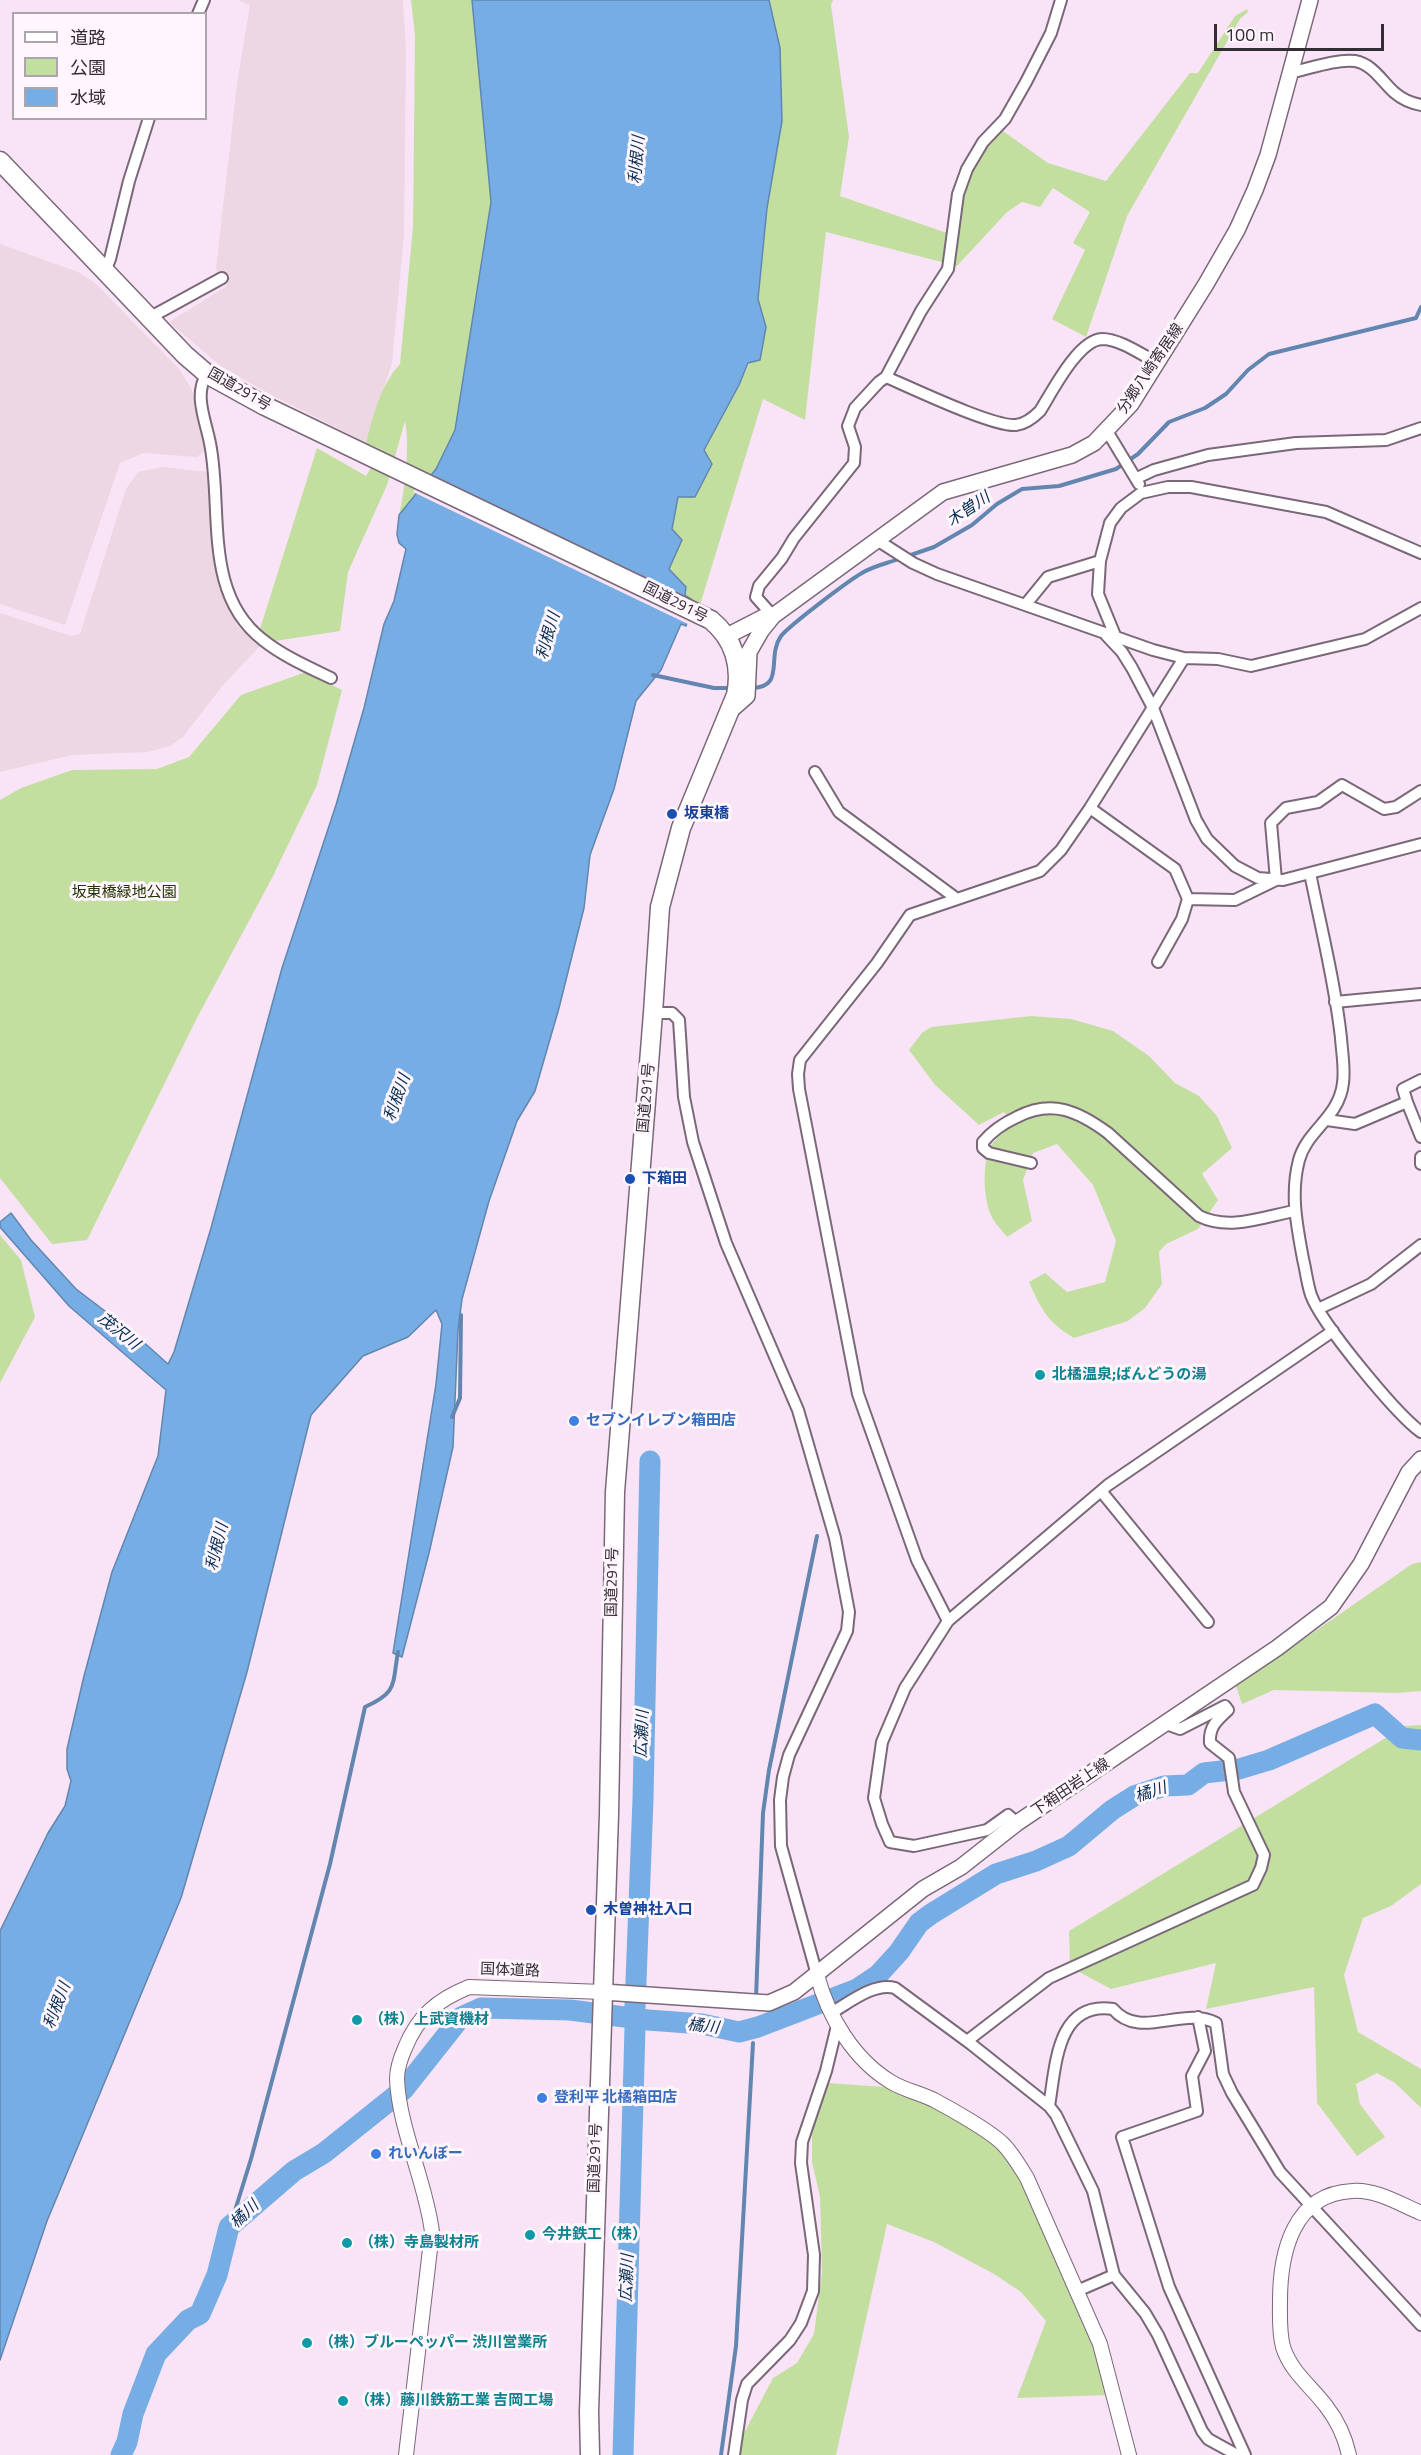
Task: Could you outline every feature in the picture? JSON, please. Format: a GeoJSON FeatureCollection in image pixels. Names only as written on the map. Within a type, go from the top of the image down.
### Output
{"type":"FeatureCollection","features":[{"type":"Feature","properties":{"kind":"highway","name":"国道291号"},"geometry":{"type":"LineString","coordinates":[[0,161],[149,318],[207,374],[265,406],[696,612],[711,620],[727,636]]}},
{"type":"Feature","properties":{"kind":"highway"},"geometry":{"type":"LineString","coordinates":[[727,636],[736,656],[740,693]]}},
{"type":"Feature","properties":{"kind":"highway","name":"国道291号"},"geometry":{"type":"LineString","coordinates":[[590,2455],[589,2412],[600,2038],[609,1814],[615,1492],[660,907],[681,828],[740,693]]}},
{"type":"Feature","properties":{"kind":"main road","name":"分郷八崎寄居線"},"geometry":{"type":"LineString","coordinates":[[727,636],[764,617],[773,616],[943,492],[1072,455],[1094,443],[1107,431],[1131,404],[1158,363],[1206,284],[1246,210],[1268,155],[1310,0]]}},
{"type":"Feature","properties":{"kind":"main road"},"geometry":{"type":"LineString","coordinates":[[740,693],[749,652],[773,616]]}},
{"type":"Feature","properties":{"kind":"main road","name":"下箱田岩上線"},"geometry":{"type":"LineString","coordinates":[[602,1999],[624,1994],[769,2003],[794,1992],[923,1889],[961,1867],[1017,1823],[1277,1648],[1331,1607],[1361,1564],[1409,1472],[1421,1459]]}},
{"type":"Feature","properties":{"kind":"street"},"geometry":{"type":"LineString","coordinates":[[773,616],[756,597],[759,586],[854,463],[855,447],[848,426],[855,408],[886,377],[921,311],[948,269],[957,194],[983,142],[1005,119],[1026,82],[1051,33],[1061,0]]}},
{"type":"Feature","properties":{"kind":"street"},"geometry":{"type":"LineString","coordinates":[[1289,74],[1356,61],[1372,69],[1396,94],[1408,102],[1421,105]]}},
{"type":"Feature","properties":{"kind":"street"},"geometry":{"type":"LineString","coordinates":[[105,271],[148,120]]}},
{"type":"Feature","properties":{"kind":"street"},"geometry":{"type":"LineString","coordinates":[[149,318],[222,278]]}},
{"type":"Feature","properties":{"kind":"street"},"geometry":{"type":"LineString","coordinates":[[886,377],[990,420],[1017,425],[1034,417],[1040,411],[1078,352],[1091,342],[1101,339],[1115,342],[1158,363]]}},
{"type":"Feature","properties":{"kind":"street"},"geometry":{"type":"LineString","coordinates":[[207,374],[202,382],[201,398],[212,449],[220,564],[225,586],[242,617],[260,639],[331,678]]}},
{"type":"Feature","properties":{"kind":"street"},"geometry":{"type":"LineString","coordinates":[[1135,474],[1208,455],[1296,444],[1386,440],[1421,428]]}},
{"type":"Feature","properties":{"kind":"street"},"geometry":{"type":"LineString","coordinates":[[1107,431],[1135,474],[1141,493]]}},
{"type":"Feature","properties":{"kind":"street"},"geometry":{"type":"LineString","coordinates":[[1116,638],[1098,594],[1100,561],[1110,523],[1121,508],[1141,493],[1168,487],[1191,487],[1326,512],[1421,552]]}},
{"type":"Feature","properties":{"kind":"street"},"geometry":{"type":"LineString","coordinates":[[877,540],[913,563],[937,574],[1116,638],[1184,658],[1218,659],[1251,666],[1365,639],[1421,608]]}},
{"type":"Feature","properties":{"kind":"street"},"geometry":{"type":"LineString","coordinates":[[1026,604],[1048,577],[1100,561]]}},
{"type":"Feature","properties":{"kind":"street"},"geometry":{"type":"LineString","coordinates":[[1104,633],[1122,652],[1153,708],[1196,820],[1207,839],[1235,866],[1258,878],[1283,880],[1421,844]]}},
{"type":"Feature","properties":{"kind":"street"},"geometry":{"type":"LineString","coordinates":[[948,1621],[916,1560],[858,1394],[798,1074],[800,1060],[877,963],[910,915],[1040,871],[1061,850],[1184,658]]}},
{"type":"Feature","properties":{"kind":"street"},"geometry":{"type":"LineString","coordinates":[[815,772],[839,812],[957,899]]}},
{"type":"Feature","properties":{"kind":"street"},"geometry":{"type":"LineString","coordinates":[[1276,880],[1271,823],[1287,808],[1317,802],[1342,785],[1359,797],[1384,808],[1396,807],[1421,791]]}},
{"type":"Feature","properties":{"kind":"street"},"geometry":{"type":"LineString","coordinates":[[1090,808],[1175,869],[1188,899],[1182,919],[1158,962]]}},
{"type":"Feature","properties":{"kind":"street"},"geometry":{"type":"LineString","coordinates":[[1310,873],[1335,1002],[1344,1078],[1338,1103],[1302,1150],[1295,1180],[1294,1211],[1308,1286],[1318,1309],[1333,1331],[1393,1405],[1421,1432]]}},
{"type":"Feature","properties":{"kind":"street"},"geometry":{"type":"LineString","coordinates":[[1188,899],[1235,900],[1276,880]]}},
{"type":"Feature","properties":{"kind":"street"},"geometry":{"type":"LineString","coordinates":[[1335,1002],[1421,994]]}},
{"type":"Feature","properties":{"kind":"street"},"geometry":{"type":"LineString","coordinates":[[653,1013],[672,1013],[679,1020],[684,1097],[693,1142],[726,1243],[798,1410],[835,1538],[844,1580],[849,1612],[848,1631],[789,1755],[780,1800],[781,1846],[821,1991],[832,2016],[875,2070],[891,2082],[933,2100],[1003,2144],[1027,2178],[1100,2344],[1129,2455]]}},
{"type":"Feature","properties":{"kind":"street"},"geometry":{"type":"LineString","coordinates":[[1421,1080],[1403,1089],[1421,1137]]}},
{"type":"Feature","properties":{"kind":"street"},"geometry":{"type":"LineString","coordinates":[[1327,1120],[1355,1124],[1407,1102]]}},
{"type":"Feature","properties":{"kind":"street"},"geometry":{"type":"LineString","coordinates":[[1031,1162],[989,1154],[983,1148],[983,1142],[1004,1123],[1028,1111],[1042,1107],[1058,1108],[1092,1121],[1108,1133],[1199,1216],[1218,1223],[1236,1223],[1294,1211]]}},
{"type":"Feature","properties":{"kind":"street"},"geometry":{"type":"LineString","coordinates":[[1421,1157],[1421,1164]]}},
{"type":"Feature","properties":{"kind":"street"},"geometry":{"type":"LineString","coordinates":[[1318,1309],[1371,1284],[1421,1245]]}},
{"type":"Feature","properties":{"kind":"street"},"geometry":{"type":"LineString","coordinates":[[1017,1823],[1008,1815],[987,1830],[914,1846],[891,1842],[882,1824],[874,1798],[882,1742],[905,1688],[948,1621],[1101,1491],[1333,1331]]}},
{"type":"Feature","properties":{"kind":"street"},"geometry":{"type":"LineString","coordinates":[[1101,1491],[1208,1622]]}},
{"type":"Feature","properties":{"kind":"street"},"geometry":{"type":"LineString","coordinates":[[967,2041],[1049,1978],[1253,1885],[1262,1868],[1264,1855],[1234,1792],[1229,1758],[1210,1743],[1209,1732],[1227,1710],[1225,1706],[1180,1730],[1166,1724]]}},
{"type":"Feature","properties":{"kind":"street"},"geometry":{"type":"LineString","coordinates":[[832,2016],[876,1989],[887,1986],[895,1988],[1049,2106],[1056,2115],[1093,2191],[1114,2275],[1150,2320],[1202,2431],[1208,2439],[1237,2455]]}},
{"type":"Feature","properties":{"kind":"street","name":"国体道路"},"geometry":{"type":"LineString","coordinates":[[406,2455],[432,2232],[430,2215],[397,2079],[402,2055],[410,2036],[423,2016],[449,1995],[469,1987],[602,1999]]}},
{"type":"Feature","properties":{"kind":"street"},"geometry":{"type":"LineString","coordinates":[[1049,2106],[1061,2042],[1068,2027],[1079,2014],[1105,2008],[1113,2009],[1120,2017],[1142,2025],[1198,2017],[1207,2018],[1216,2023],[1223,2074],[1280,2172],[1421,2325]]}},
{"type":"Feature","properties":{"kind":"street"},"geometry":{"type":"LineString","coordinates":[[734,2455],[742,2400],[747,2384],[790,2340],[801,2323],[813,2291],[814,2255],[801,2163],[802,2142],[826,2071],[832,2016]]}},
{"type":"Feature","properties":{"kind":"street"},"geometry":{"type":"LineString","coordinates":[[1198,2017],[1205,2051],[1192,2076],[1197,2111],[1122,2137],[1169,2287],[1245,2455]]}},
{"type":"Feature","properties":{"kind":"street"},"geometry":{"type":"LineString","coordinates":[[1349,2455],[1339,2425],[1325,2405],[1293,2370],[1283,2346],[1280,2327],[1280,2279],[1285,2249],[1298,2221],[1311,2207],[1329,2195],[1363,2191],[1421,2213]]}},
{"type":"Feature","properties":{"kind":"street"},"geometry":{"type":"LineString","coordinates":[[1077,2291],[1114,2275]]}},
{"type":"Feature","properties":{"kind":"shaded area"},"geometry":{"type":"Polygon","coordinates":[[[238,0],[403,0],[406,51],[404,235],[392,363],[366,443],[222,367],[169,322],[227,286],[216,269],[237,84],[250,5],[238,0]]]}},
{"type":"Feature","properties":{"kind":"shaded area"},"geometry":{"type":"Polygon","coordinates":[[[0,244],[78,272],[95,283],[179,369],[192,390],[205,443],[205,450],[197,457],[143,453],[120,463],[65,625],[0,604],[0,244]]]}},
{"type":"Feature","properties":{"kind":"shaded area"},"geometry":{"type":"Polygon","coordinates":[[[162,467],[209,472],[214,559],[219,587],[235,617],[237,626],[260,646],[223,685],[183,737],[170,746],[147,752],[72,755],[0,772],[0,613],[71,636],[80,634],[126,489],[138,472],[162,467]]]}},
{"type":"Feature","properties":{"kind":"green space"},"geometry":{"type":"Polygon","coordinates":[[[411,0],[472,0],[491,202],[455,430],[436,469],[399,515],[406,468],[405,421],[387,485],[348,572],[340,631],[275,641],[260,629],[317,448],[366,476],[381,450],[366,443],[375,411],[388,381],[400,364],[413,227],[415,36],[411,0]]]}},
{"type":"Feature","properties":{"kind":"green space"},"geometry":{"type":"Polygon","coordinates":[[[769,0],[833,0],[831,5],[849,137],[840,196],[944,232],[956,233],[964,194],[981,151],[1000,129],[1048,163],[1106,181],[1190,73],[1198,73],[1235,16],[1247,9],[1248,12],[1240,19],[1127,216],[1086,337],[1052,319],[1085,250],[1073,243],[1090,212],[1053,188],[1040,207],[1022,202],[1007,212],[957,266],[826,232],[805,420],[763,399],[700,605],[685,595],[669,569],[682,540],[672,529],[678,497],[739,385],[766,328],[758,299],[767,208],[782,121],[780,48],[769,0]]]}},
{"type":"Feature","properties":{"kind":"green space","name":"坂東橋緑地公園"},"geometry":{"type":"Polygon","coordinates":[[[306,672],[342,690],[317,785],[272,878],[197,1018],[87,1240],[52,1244],[0,1178],[0,800],[21,788],[72,770],[157,769],[189,757],[241,695],[306,672]]]}},
{"type":"Feature","properties":{"kind":"green space"},"geometry":{"type":"Polygon","coordinates":[[[1031,1016],[1071,1019],[1113,1031],[1149,1056],[1175,1083],[1199,1096],[1217,1116],[1232,1148],[1202,1174],[1218,1200],[1198,1229],[1166,1244],[1159,1252],[1162,1284],[1145,1308],[1128,1321],[1074,1338],[1057,1326],[1046,1314],[1029,1282],[1045,1273],[1067,1292],[1105,1282],[1116,1241],[1093,1185],[1057,1144],[1033,1153],[1023,1180],[1032,1221],[1007,1237],[994,1221],[988,1208],[985,1171],[991,1146],[1015,1123],[1004,1112],[979,1125],[935,1085],[909,1050],[922,1033],[931,1027],[1031,1016]]]}},
{"type":"Feature","properties":{"kind":"green space"},"geometry":{"type":"Polygon","coordinates":[[[0,1235],[21,1260],[35,1317],[0,1383],[0,1235]]]}},
{"type":"Feature","properties":{"kind":"green space"},"geometry":{"type":"Polygon","coordinates":[[[1421,1562],[1421,1691],[1398,1693],[1274,1690],[1242,1704],[1236,1686],[1412,1564],[1421,1562]]]}},
{"type":"Feature","properties":{"kind":"green space"},"geometry":{"type":"Polygon","coordinates":[[[1421,1725],[1421,1884],[1391,1906],[1363,1918],[1344,1975],[1358,2032],[1421,2069],[1421,2108],[1395,2083],[1377,2073],[1356,2084],[1360,2104],[1385,2137],[1357,2156],[1317,2103],[1314,1987],[1206,2009],[1216,1963],[1111,1989],[1070,1967],[1069,1931],[1405,1726],[1421,1725]]]}},
{"type":"Feature","properties":{"kind":"green space"},"geometry":{"type":"Polygon","coordinates":[[[828,2083],[885,2087],[933,2106],[984,2136],[999,2148],[1023,2182],[1095,2346],[1112,2395],[1017,2398],[1046,2321],[1021,2292],[994,2274],[934,2242],[887,2224],[836,2455],[739,2455],[742,2437],[773,2378],[797,2363],[814,2334],[822,2272],[820,2197],[812,2162],[812,2128],[828,2083]]]}},
{"type":"Feature","properties":{"kind":"water"},"geometry":{"type":"Polygon","coordinates":[[[472,0],[769,0],[780,48],[782,121],[767,208],[758,299],[766,327],[760,360],[748,363],[739,385],[704,450],[712,464],[695,497],[678,497],[672,529],[682,540],[669,569],[686,587],[685,595],[694,601],[686,626],[681,624],[661,670],[636,701],[614,789],[590,855],[584,908],[535,1091],[517,1121],[489,1201],[462,1299],[458,1330],[453,1447],[402,1657],[393,1653],[436,1384],[442,1324],[436,1310],[408,1337],[363,1356],[311,1415],[247,1672],[181,1898],[47,2221],[0,2360],[0,1931],[48,1833],[65,1806],[71,1781],[67,1769],[67,1749],[84,1676],[112,1572],[158,1456],[166,1390],[69,1306],[0,1227],[0,1222],[11,1213],[31,1240],[76,1289],[130,1330],[168,1364],[174,1352],[211,1228],[282,968],[336,805],[364,708],[384,624],[394,601],[406,549],[399,543],[397,534],[399,515],[436,469],[455,430],[491,202],[472,0]]]}},
{"type":"Feature","properties":{"kind":"pier"},"geometry":{"type":"Polygon","coordinates":[[[427,475],[696,604],[690,625],[413,492],[427,475]]]}},
{"type":"Feature","properties":{"kind":"waterway","name":"木曽川"},"geometry":{"type":"LineString","coordinates":[[908,556],[934,547],[972,525],[997,504],[1022,489],[1059,486],[1116,469],[1138,454],[1169,422],[1205,408],[1226,394],[1248,370],[1269,354],[1416,318],[1421,307]]}},
{"type":"Feature","properties":{"kind":"waterway","name":"木曽川"},"geometry":{"type":"LineString","coordinates":[[751,688],[762,687],[768,683],[774,670],[777,644],[781,636],[795,623],[862,573],[901,558]]}},
{"type":"Feature","properties":{"kind":"waterway","name":"木曽川"},"geometry":{"type":"LineString","coordinates":[[653,675],[714,688],[731,688]]}},
{"type":"Feature","properties":{"kind":"waterway"},"geometry":{"type":"LineString","coordinates":[[452,1417],[460,1398],[461,1315]]}},
{"type":"Feature","properties":{"kind":"waterway","name":"広瀬川"},"geometry":{"type":"LineString","coordinates":[[635,2007],[643,1799],[650,1461]]}},
{"type":"Feature","properties":{"kind":"waterway"},"geometry":{"type":"LineString","coordinates":[[756,1998],[763,1813],[769,1770],[817,1536]]}},
{"type":"Feature","properties":{"kind":"waterway"},"geometry":{"type":"LineString","coordinates":[[228,2233],[251,2159],[330,1864],[365,1707],[383,1697],[392,1686],[398,1652]]}},
{"type":"Feature","properties":{"kind":"waterway","name":"橘川"},"geometry":{"type":"LineString","coordinates":[[121,2455],[127,2442],[133,2414],[156,2354],[188,2320],[200,2314],[217,2275],[229,2227],[294,2171],[324,2153],[404,2089],[461,2017],[481,2008],[570,2010],[702,2024],[739,2032],[758,2027],[857,1989],[878,1975],[899,1952],[919,1923],[931,1914],[996,1874],[1036,1861],[1069,1846],[1112,1810],[1134,1796],[1164,1786],[1188,1785],[1204,1773],[1239,1769],[1269,1760],[1375,1714],[1402,1738],[1421,1740]]}},
{"type":"Feature","properties":{"kind":"waterway","name":"広瀬川"},"geometry":{"type":"LineString","coordinates":[[623,2455],[635,2028]]}},
{"type":"Feature","properties":{"kind":"waterway"},"geometry":{"type":"LineString","coordinates":[[721,2455],[736,2346],[753,2043]]}},
{"type":"Feature","properties":{"kind":"place","name":"坂東橋"},"geometry":{"type":"Point","coordinates":[672,814]}},
{"type":"Feature","properties":{"kind":"place","name":"下箱田"},"geometry":{"type":"Point","coordinates":[630,1179]}},
{"type":"Feature","properties":{"kind":"place","name":"北橘温泉;ばんどうの湯"},"geometry":{"type":"Point","coordinates":[1040,1375]}},
{"type":"Feature","properties":{"kind":"place","name":"セブンイレブン箱田店"},"geometry":{"type":"Point","coordinates":[574,1421]}},
{"type":"Feature","properties":{"kind":"place","name":"木曽神社入口"},"geometry":{"type":"Point","coordinates":[591,1910]}},
{"type":"Feature","properties":{"kind":"place","name":"（株）上武資機材"},"geometry":{"type":"Point","coordinates":[357,2020]}},
{"type":"Feature","properties":{"kind":"place","name":"登利平 北橘箱田店"},"geometry":{"type":"Point","coordinates":[542,2098]}},
{"type":"Feature","properties":{"kind":"place","name":"れいんぼー"},"geometry":{"type":"Point","coordinates":[376,2154]}},
{"type":"Feature","properties":{"kind":"place","name":"今井鉄工（株）"},"geometry":{"type":"Point","coordinates":[530,2235]}},
{"type":"Feature","properties":{"kind":"place","name":"（株）寺島製材所"},"geometry":{"type":"Point","coordinates":[347,2243]}},
{"type":"Feature","properties":{"kind":"place","name":"（株）ブルーペッパー 渋川営業所"},"geometry":{"type":"Point","coordinates":[307,2343]}},
{"type":"Feature","properties":{"kind":"place","name":"（株）藤川鉄筋工業 吉岡工場"},"geometry":{"type":"Point","coordinates":[343,2401]}},
{"type":"Feature","properties":{"kind":"water label","name":"利根川"},"geometry":{"type":"Point","coordinates":[638,160]}},
{"type":"Feature","properties":{"kind":"water label","name":"利根川"},"geometry":{"type":"Point","coordinates":[549,636]}},
{"type":"Feature","properties":{"kind":"water label","name":"利根川"},"geometry":{"type":"Point","coordinates":[398,1098]}},
{"type":"Feature","properties":{"kind":"water label","name":"茂沢川"},"geometry":{"type":"Point","coordinates":[118,1332]}},
{"type":"Feature","properties":{"kind":"water label","name":"利根川"},"geometry":{"type":"Point","coordinates":[218,1547]}},
{"type":"Feature","properties":{"kind":"water label","name":"利根川"},"geometry":{"type":"Point","coordinates":[58,2006]}}]}
